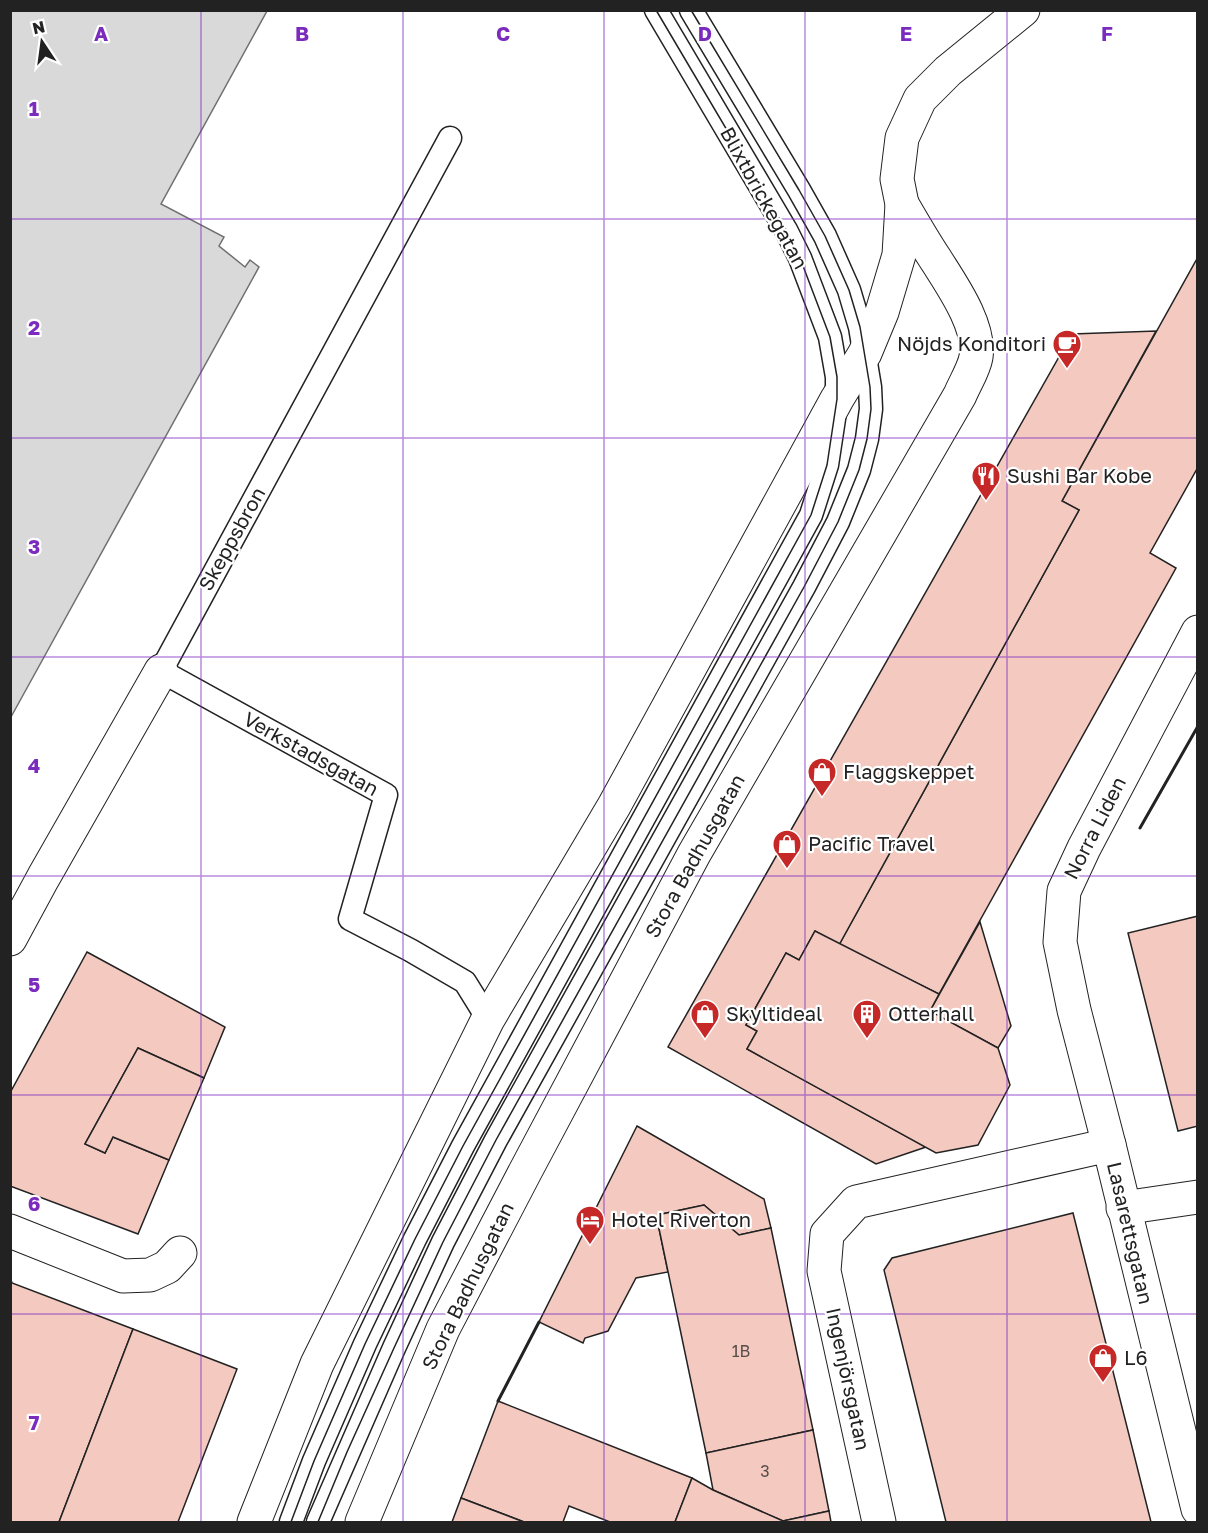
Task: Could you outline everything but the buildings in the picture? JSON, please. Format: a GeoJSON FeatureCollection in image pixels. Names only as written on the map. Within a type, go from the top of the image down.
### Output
{"type":"FeatureCollection","features":[{"type":"Feature","properties":{"kind":"street","name":"Stora Badhusgatan"},"geometry":{"type":"LineString","coordinates":[[254,1522],[317,1364],[488,1019],[614,806],[837,399],[865,353],[882,312],[899,255],[902,204],[897,179],[902,138],[920,99],[948,71],[1023,10]]}},
{"type":"Feature","properties":{"kind":"street","name":"Stora Badhusgatan"},"geometry":{"type":"LineString","coordinates":[[362,1522],[443,1329],[526,1170],[694,854],[960,395],[976,358],[976,343],[956,289],[935,260],[902,204]]}},
{"type":"Feature","properties":{"kind":"street","name":"Norra Liden"},"geometry":{"type":"LineString","coordinates":[[1109,1145],[1074,1010],[1060,942],[1064,891],[1084,848],[1197,632]]}},
{"type":"Feature","properties":{"kind":"street","name":"Skeppsbron"},"geometry":{"type":"LineString","coordinates":[[10,939],[161,671]]}},
{"type":"Feature","properties":{"kind":"street","name":"Lasarettsgatan"},"geometry":{"type":"LineString","coordinates":[[827,1234],[856,1202],[1109,1145],[1197,1509]]}},
{"type":"Feature","properties":{"kind":"street"},"geometry":{"type":"LineString","coordinates":[[1123,1208],[1197,1197]]}},
{"type":"Feature","properties":{"kind":"street"},"geometry":{"type":"LineString","coordinates":[[10,1231],[123,1276],[150,1275],[167,1267],[180,1253]]}},
{"type":"Feature","properties":{"kind":"street","name":"Ingenjörsgatan"},"geometry":{"type":"LineString","coordinates":[[827,1234],[824,1270],[879,1522]]}},
{"type":"Feature","properties":{"kind":"lane","name":"Blixtbrickegatan"},"geometry":{"type":"LineString","coordinates":[[291,1522],[314,1461],[365,1344],[447,1177],[811,515],[827,465],[837,399],[837,377],[830,337],[796,250],[656,10]]}},
{"type":"Feature","properties":{"kind":"lane","name":"Blixtbrickegatan"},"geometry":{"type":"LineString","coordinates":[[318,1522],[443,1242],[496,1140],[838,522],[859,470],[867,439],[871,409],[865,353],[856,307],[825,236],[691,10]]}},
{"type":"Feature","properties":{"kind":"lane","name":"Skeppsbron"},"geometry":{"type":"LineString","coordinates":[[161,671],[450,138]]}},
{"type":"Feature","properties":{"kind":"lane","name":"Verkstadsgatan"},"geometry":{"type":"LineString","coordinates":[[161,671],[386,795],[350,919],[465,982],[488,1019]]}},
{"type":"Feature","properties":{"kind":"shaded area"},"geometry":{"type":"Polygon","coordinates":[[[11,10],[267,11],[161,204],[224,237],[219,246],[245,267],[250,260],[259,267],[11,717],[11,10]]]}},
{"type":"Feature","properties":{"kind":"tram line"},"geometry":{"type":"LineString","coordinates":[[291,1522],[314,1461],[365,1344],[415,1239],[463,1146],[811,515],[827,465],[837,399],[837,377],[830,337],[800,258],[786,230],[656,10]]}},
{"type":"Feature","properties":{"kind":"tram line"},"geometry":{"type":"LineString","coordinates":[[318,1522],[347,1452],[443,1242],[496,1140],[804,587],[838,522],[859,470],[867,439],[871,409],[870,387],[860,327],[849,290],[825,236],[691,10]]}},
{"type":"Feature","properties":{"kind":"wall"},"geometry":{"type":"LineString","coordinates":[[1140,828],[1198,726]]}},
{"type":"Feature","properties":{"kind":"wall"},"geometry":{"type":"LineString","coordinates":[[498,1401],[539,1322]]}},
{"type":"Feature","properties":{"kind":"place","name":"Nöjds Konditori"},"geometry":{"type":"Point","coordinates":[1067,370]}},
{"type":"Feature","properties":{"kind":"place","name":"Sushi Bar Kobe"},"geometry":{"type":"Point","coordinates":[986,502]}},
{"type":"Feature","properties":{"kind":"place","name":"Flaggskeppet"},"geometry":{"type":"Point","coordinates":[822,798]}},
{"type":"Feature","properties":{"kind":"place","name":"Pacific Travel"},"geometry":{"type":"Point","coordinates":[787,870]}},
{"type":"Feature","properties":{"kind":"place","name":"Skyltideal"},"geometry":{"type":"Point","coordinates":[705,1040]}},
{"type":"Feature","properties":{"kind":"place","name":"Otterhall"},"geometry":{"type":"Point","coordinates":[867,1040]}},
{"type":"Feature","properties":{"kind":"place","name":"Hotel Riverton"},"geometry":{"type":"Point","coordinates":[590,1246]}},
{"type":"Feature","properties":{"kind":"place","name":"L6"},"geometry":{"type":"Point","coordinates":[1103,1384]}}]}
